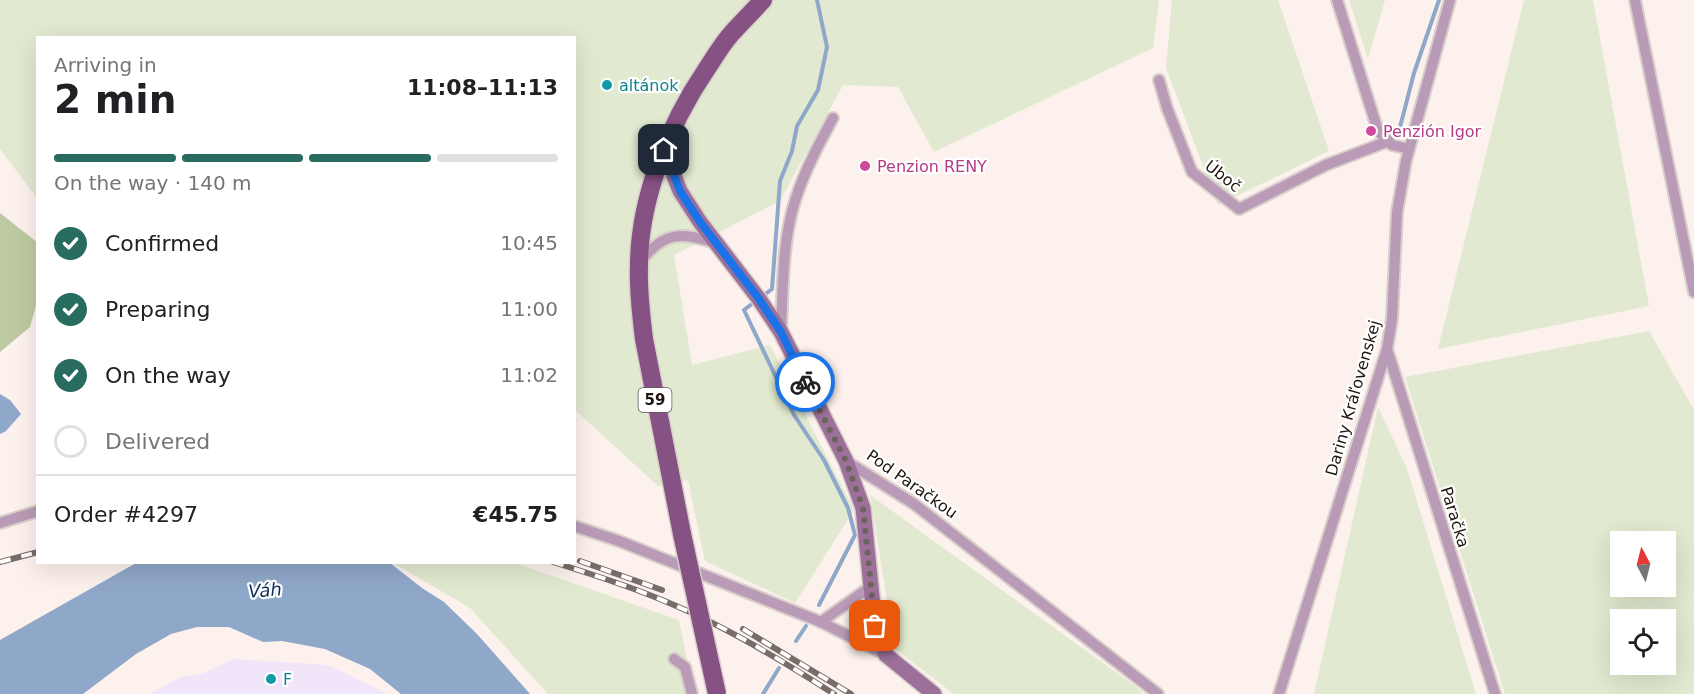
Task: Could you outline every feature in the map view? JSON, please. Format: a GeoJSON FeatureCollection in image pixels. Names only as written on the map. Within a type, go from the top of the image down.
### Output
{"type":"FeatureCollection","features":[{"type":"Feature","properties":{"kind":"main road","name":"59"},"geometry":{"type":"LineString","coordinates":[[717,694],[682,534],[644,339],[638,264],[649,200],[664,150],[696,85],[731,33],[763,0]]}},
{"type":"Feature","properties":{"kind":"street"},"geometry":{"type":"LineString","coordinates":[[1337,0],[1378,131],[1392,145],[1409,149]]}},
{"type":"Feature","properties":{"kind":"street","name":"Dariny Kráľovenskej"},"geometry":{"type":"LineString","coordinates":[[1279,694],[1387,349],[1392,319],[1397,212],[1409,149],[1450,0]]}},
{"type":"Feature","properties":{"kind":"street"},"geometry":{"type":"LineString","coordinates":[[1635,0],[1694,292]]}},
{"type":"Feature","properties":{"kind":"street","name":"Úboč"},"geometry":{"type":"LineString","coordinates":[[1159,80],[1167,108],[1192,172],[1239,209],[1326,165],[1389,141]]}},
{"type":"Feature","properties":{"kind":"street"},"geometry":{"type":"LineString","coordinates":[[781,332],[784,258],[795,200],[808,166],[832,118]]}},
{"type":"Feature","properties":{"kind":"street","name":"Pod Paračkou"},"geometry":{"type":"LineString","coordinates":[[664,150],[680,191],[781,332],[846,461],[914,504],[1158,694]]}},
{"type":"Feature","properties":{"kind":"street"},"geometry":{"type":"LineString","coordinates":[[638,264],[652,247],[669,238],[691,236],[717,243]]}},
{"type":"Feature","properties":{"kind":"street","name":"Paračka"},"geometry":{"type":"LineString","coordinates":[[1387,349],[1495,694]]}},
{"type":"Feature","properties":{"kind":"street"},"geometry":{"type":"LineString","coordinates":[[846,461],[863,508],[875,626],[886,655]]}},
{"type":"Feature","properties":{"kind":"street"},"geometry":{"type":"LineString","coordinates":[[0,523],[36,513]]}},
{"type":"Feature","properties":{"kind":"street"},"geometry":{"type":"LineString","coordinates":[[576,527],[619,541],[821,622],[886,655],[934,694]]}},
{"type":"Feature","properties":{"kind":"street"},"geometry":{"type":"LineString","coordinates":[[821,622],[870,587]]}},
{"type":"Feature","properties":{"kind":"street"},"geometry":{"type":"LineString","coordinates":[[674,658],[685,667],[692,694]]}},
{"type":"Feature","properties":{"kind":"shaded area"},"geometry":{"type":"Polygon","coordinates":[[[233,659],[328,665],[388,694],[150,694],[181,677],[204,673],[233,659]]]}},
{"type":"Feature","properties":{"kind":"green space"},"geometry":{"type":"Polygon","coordinates":[[[0,0],[1159,0],[1153,48],[934,152],[898,87],[843,85],[780,201],[674,255],[692,365],[770,345],[854,510],[795,603],[705,561],[688,480],[658,486],[576,411],[576,36],[36,36],[36,197],[0,149],[0,0]]]}},
{"type":"Feature","properties":{"kind":"green space"},"geometry":{"type":"Polygon","coordinates":[[[1172,0],[1278,0],[1329,151],[1218,205],[1166,68],[1172,0]]]}},
{"type":"Feature","properties":{"kind":"green space"},"geometry":{"type":"Polygon","coordinates":[[[1349,0],[1385,0],[1368,59],[1349,0]]]}},
{"type":"Feature","properties":{"kind":"green space"},"geometry":{"type":"Polygon","coordinates":[[[1524,0],[1593,0],[1649,306],[1438,349],[1524,0]]]}},
{"type":"Feature","properties":{"kind":"green space"},"geometry":{"type":"Polygon","coordinates":[[[0,213],[36,241],[36,306],[30,327],[0,352],[0,213]]]}},
{"type":"Feature","properties":{"kind":"green space"},"geometry":{"type":"Polygon","coordinates":[[[1649,331],[1694,410],[1694,694],[1505,694],[1405,377],[1649,331]]]}},
{"type":"Feature","properties":{"kind":"green space"},"geometry":{"type":"Polygon","coordinates":[[[1378,407],[1407,469],[1476,694],[1314,694],[1378,407]]]}},
{"type":"Feature","properties":{"kind":"green space"},"geometry":{"type":"Polygon","coordinates":[[[870,495],[1143,694],[954,694],[895,649],[870,495]]]}},
{"type":"Feature","properties":{"kind":"green space"},"geometry":{"type":"Polygon","coordinates":[[[395,564],[518,564],[679,620],[694,694],[548,694],[470,608],[395,564]]]}},
{"type":"Feature","properties":{"kind":"water"},"geometry":{"type":"Polygon","coordinates":[[[0,394],[10,400],[21,414],[6,431],[0,434],[0,394]]]}},
{"type":"Feature","properties":{"kind":"water","name":"Váh"},"geometry":{"type":"Polygon","coordinates":[[[134,564],[391,564],[444,602],[477,634],[530,694],[401,694],[370,669],[325,649],[282,641],[263,642],[229,627],[197,627],[171,634],[136,654],[83,694],[0,694],[0,640],[134,564]]]}},
{"type":"Feature","properties":{"kind":"waterway"},"geometry":{"type":"LineString","coordinates":[[763,296],[772,289],[780,181],[792,151],[797,126],[818,90],[827,47],[817,0]]}},
{"type":"Feature","properties":{"kind":"waterway"},"geometry":{"type":"LineString","coordinates":[[1398,135],[1414,73],[1439,0]]}},
{"type":"Feature","properties":{"kind":"waterway"},"geometry":{"type":"LineString","coordinates":[[757,300],[744,310],[794,415],[824,460],[848,508],[855,535],[819,605]]}},
{"type":"Feature","properties":{"kind":"waterway"},"geometry":{"type":"LineString","coordinates":[[796,641],[806,626]]}},
{"type":"Feature","properties":{"kind":"waterway"},"geometry":{"type":"LineString","coordinates":[[763,694],[779,668]]}},
{"type":"Feature","properties":{"kind":"railway"},"geometry":{"type":"LineString","coordinates":[[0,562],[36,553]]}},
{"type":"Feature","properties":{"kind":"railway"},"geometry":{"type":"LineString","coordinates":[[580,561],[662,590]]}},
{"type":"Feature","properties":{"kind":"railway"},"geometry":{"type":"LineString","coordinates":[[559,564],[629,587],[695,614],[756,646],[834,694]]}},
{"type":"Feature","properties":{"kind":"railway"},"geometry":{"type":"LineString","coordinates":[[743,629],[851,694]]}},
{"type":"Feature","properties":{"kind":"way so far"},"geometry":{"type":"LineString","coordinates":[[805,382],[846,461],[863,508],[875,626]]}},
{"type":"Feature","properties":{"kind":"place","name":"altánok"},"geometry":{"type":"Point","coordinates":[607,85]}},
{"type":"Feature","properties":{"kind":"place","name":"Penzión Igor"},"geometry":{"type":"Point","coordinates":[1371,131]}},
{"type":"Feature","properties":{"kind":"place","name":"Penzion RENY"},"geometry":{"type":"Point","coordinates":[865,166]}},
{"type":"Feature","properties":{"kind":"place","name":"F"},"geometry":{"type":"Point","coordinates":[271,679]}},
{"type":"Feature","properties":{"kind":"route"},"geometry":{"type":"LineString","coordinates":[[664,150],[680,191],[781,332],[805,382]]}}]}
